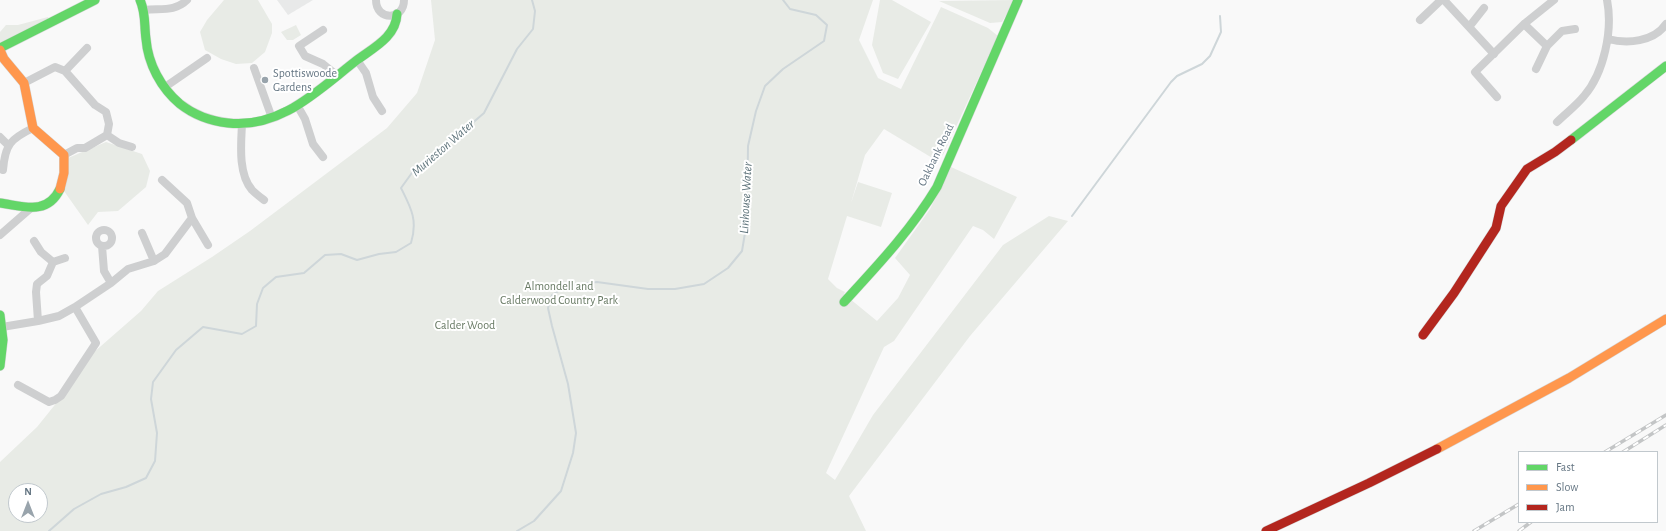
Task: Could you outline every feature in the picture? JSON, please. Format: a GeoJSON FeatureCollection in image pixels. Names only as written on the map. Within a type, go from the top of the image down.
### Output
{"type":"FeatureCollection","features":[{"type":"Feature","properties":{"kind":"street"},"geometry":{"type":"LineString","coordinates":[[0,235],[32,208],[56,198],[63,184],[65,168],[64,155],[33,128],[24,83],[4,59],[0,49],[84,2],[95,0]]}},
{"type":"Feature","properties":{"kind":"street"},"geometry":{"type":"LineString","coordinates":[[140,0],[145,10],[146,40],[149,57],[157,75],[165,87],[176,99],[191,111],[214,121],[242,124],[272,118],[297,106],[385,39],[397,22],[397,14]]}},
{"type":"Feature","properties":{"kind":"street"},"geometry":{"type":"LineString","coordinates":[[145,10],[168,10],[177,7],[187,0]]}},
{"type":"Feature","properties":{"kind":"street"},"geometry":{"type":"LineString","coordinates":[[376,0],[377,7],[384,14],[390,16],[397,14],[404,7],[404,0]]}},
{"type":"Feature","properties":{"kind":"street","name":"Oakbank Road"},"geometry":{"type":"LineString","coordinates":[[844,302],[898,241],[937,186],[1018,0]]}},
{"type":"Feature","properties":{"kind":"street"},"geometry":{"type":"LineString","coordinates":[[1420,20],[1441,0]]}},
{"type":"Feature","properties":{"kind":"street"},"geometry":{"type":"LineString","coordinates":[[1444,0],[1494,54]]}},
{"type":"Feature","properties":{"kind":"street"},"geometry":{"type":"LineString","coordinates":[[1497,97],[1475,72],[1524,24],[1554,0]]}},
{"type":"Feature","properties":{"kind":"street"},"geometry":{"type":"LineString","coordinates":[[1557,122],[1578,103],[1589,89],[1599,69],[1608,39],[1609,13],[1607,0]]}},
{"type":"Feature","properties":{"kind":"street"},"geometry":{"type":"LineString","coordinates":[[1469,27],[1484,8]]}},
{"type":"Feature","properties":{"kind":"street"},"geometry":{"type":"LineString","coordinates":[[1524,24],[1547,46]]}},
{"type":"Feature","properties":{"kind":"street"},"geometry":{"type":"LineString","coordinates":[[1608,39],[1620,42],[1634,41],[1661,31],[1666,24]]}},
{"type":"Feature","properties":{"kind":"street"},"geometry":{"type":"LineString","coordinates":[[1536,69],[1547,46],[1562,31],[1575,29]]}},
{"type":"Feature","properties":{"kind":"street"},"geometry":{"type":"LineString","coordinates":[[323,30],[299,46],[305,56],[323,64],[338,76]]}},
{"type":"Feature","properties":{"kind":"street"},"geometry":{"type":"LineString","coordinates":[[65,71],[87,48]]}},
{"type":"Feature","properties":{"kind":"street"},"geometry":{"type":"LineString","coordinates":[[165,87],[206,58]]}},
{"type":"Feature","properties":{"kind":"street"},"geometry":{"type":"LineString","coordinates":[[357,60],[366,73],[373,97],[381,106]]}},
{"type":"Feature","properties":{"kind":"street"},"geometry":{"type":"LineString","coordinates":[[1423,335],[1454,292],[1496,228],[1501,206],[1527,169],[1556,152],[1666,66]]}},
{"type":"Feature","properties":{"kind":"street"},"geometry":{"type":"LineString","coordinates":[[24,83],[53,67],[65,71],[95,104],[106,112],[109,124],[107,135],[85,148],[77,148],[64,155]]}},
{"type":"Feature","properties":{"kind":"street"},"geometry":{"type":"LineString","coordinates":[[254,68],[272,118]]}},
{"type":"Feature","properties":{"kind":"street"},"geometry":{"type":"LineString","coordinates":[[297,106],[305,120],[313,144],[323,157]]}},
{"type":"Feature","properties":{"kind":"street"},"geometry":{"type":"LineString","coordinates":[[242,124],[241,160],[246,178],[251,190],[264,200]]}},
{"type":"Feature","properties":{"kind":"street"},"geometry":{"type":"LineString","coordinates":[[3,170],[4,156],[8,145],[16,136],[33,128]]}},
{"type":"Feature","properties":{"kind":"street"},"geometry":{"type":"LineString","coordinates":[[107,135],[120,143],[132,146]]}},
{"type":"Feature","properties":{"kind":"street"},"geometry":{"type":"LineString","coordinates":[[0,137],[8,145]]}},
{"type":"Feature","properties":{"kind":"street"},"geometry":{"type":"LineString","coordinates":[[162,180],[187,203],[192,218],[208,245]]}},
{"type":"Feature","properties":{"kind":"street"},"geometry":{"type":"LineString","coordinates":[[0,203],[32,208]]}},
{"type":"Feature","properties":{"kind":"street"},"geometry":{"type":"LineString","coordinates":[[2,327],[59,316],[76,307],[111,283],[128,269],[154,261],[165,254],[192,218]]}},
{"type":"Feature","properties":{"kind":"street"},"geometry":{"type":"LineString","coordinates":[[142,234],[154,261]]}},
{"type":"Feature","properties":{"kind":"street"},"geometry":{"type":"LineString","coordinates":[[34,241],[41,252],[52,262]]}},
{"type":"Feature","properties":{"kind":"street"},"geometry":{"type":"LineString","coordinates":[[102,246],[104,272],[111,283]]}},
{"type":"Feature","properties":{"kind":"street"},"geometry":{"type":"LineString","coordinates":[[38,321],[36,292],[37,284],[46,276],[52,262],[65,258]]}},
{"type":"Feature","properties":{"kind":"street"},"geometry":{"type":"LineString","coordinates":[[18,385],[48,402],[61,396],[96,343],[76,307]]}},
{"type":"Feature","properties":{"kind":"street"},"geometry":{"type":"LineString","coordinates":[[0,315],[2,327],[2,353],[0,366]]}},
{"type":"Feature","properties":{"kind":"street"},"geometry":{"type":"LineString","coordinates":[[1266,531],[1408,466],[1535,398],[1609,355],[1666,319]]}},
{"type":"Feature","properties":{"kind":"shaded area"},"geometry":{"type":"Polygon","coordinates":[[[277,0],[313,0],[288,15],[277,0]]]}},
{"type":"Feature","properties":{"kind":"green space"},"geometry":{"type":"Polygon","coordinates":[[[224,0],[258,0],[272,24],[272,33],[265,52],[252,63],[236,64],[221,59],[205,50],[200,32],[207,20],[224,0]]]}},
{"type":"Feature","properties":{"kind":"green space","name":"Almondell and Calderwood Country Park"},"geometry":{"type":"Polygon","coordinates":[[[431,0],[873,0],[859,40],[878,78],[901,89],[941,7],[988,28],[998,36],[943,155],[934,159],[884,129],[865,155],[851,203],[858,182],[892,193],[881,227],[847,216],[828,279],[877,321],[898,298],[910,275],[895,258],[930,209],[951,167],[1017,197],[994,239],[983,230],[973,226],[894,341],[884,347],[826,473],[835,480],[873,415],[1003,245],[1049,216],[1068,221],[970,336],[849,496],[866,531],[0,531],[0,462],[37,427],[62,396],[93,353],[141,311],[158,291],[250,231],[387,128],[417,93],[435,40],[431,0]]]}},
{"type":"Feature","properties":{"kind":"green space"},"geometry":{"type":"Polygon","coordinates":[[[880,0],[892,0],[931,22],[898,79],[883,73],[872,45],[880,0]]]}},
{"type":"Feature","properties":{"kind":"green space"},"geometry":{"type":"Polygon","coordinates":[[[1015,0],[1002,22],[990,23],[939,1],[1015,0]]]}},
{"type":"Feature","properties":{"kind":"green space"},"geometry":{"type":"Polygon","coordinates":[[[48,17],[49,20],[0,45],[0,32],[6,25],[18,25],[48,17]]]}},
{"type":"Feature","properties":{"kind":"green space"},"geometry":{"type":"Polygon","coordinates":[[[296,25],[301,35],[293,40],[287,40],[281,32],[296,25]]]}},
{"type":"Feature","properties":{"kind":"green space"},"geometry":{"type":"Polygon","coordinates":[[[106,142],[142,154],[150,171],[146,187],[118,211],[98,212],[88,225],[64,191],[68,158],[106,142]]]}},
{"type":"Feature","properties":{"kind":"waterway","name":"Murieston Water"},"geometry":{"type":"LineString","coordinates":[[49,531],[74,509],[101,494],[126,487],[146,478],[155,461],[157,433],[151,399],[153,382],[176,350],[203,327],[242,334],[256,326],[257,304],[263,288],[276,277],[304,273],[325,255],[341,254],[357,260],[379,254],[396,252],[411,243],[414,221],[401,188],[414,170],[454,139],[484,113],[517,49],[533,29],[535,11],[532,0]]}},
{"type":"Feature","properties":{"kind":"waterway","name":"Linhouse Water"},"geometry":{"type":"LineString","coordinates":[[517,531],[534,521],[561,491],[573,453],[576,433],[568,384],[548,308],[552,295],[567,286],[597,282],[648,289],[675,289],[704,284],[728,268],[742,251],[747,221],[748,146],[756,111],[765,86],[783,69],[824,41],[827,25],[816,15],[790,9],[783,0]]}},
{"type":"Feature","properties":{"kind":"waterway"},"geometry":{"type":"LineString","coordinates":[[1072,216],[1171,82],[1177,76],[1202,64],[1210,56],[1221,32],[1220,16]]}},
{"type":"Feature","properties":{"kind":"railway"},"geometry":{"type":"LineString","coordinates":[[1607,451],[1666,415]]}},
{"type":"Feature","properties":{"kind":"railway"},"geometry":{"type":"LineString","coordinates":[[1625,451],[1666,425]]}},
{"type":"Feature","properties":{"kind":"railway"},"geometry":{"type":"LineString","coordinates":[[1474,531],[1518,505]]}},
{"type":"Feature","properties":{"kind":"railway"},"geometry":{"type":"LineString","coordinates":[[1519,531],[1530,523]]}},
{"type":"Feature","properties":{"kind":"traffic: fast"},"geometry":{"type":"LineString","coordinates":[[0,48],[95,0]]}},
{"type":"Feature","properties":{"kind":"traffic: fast"},"geometry":{"type":"LineString","coordinates":[[140,0],[144,14],[149,57],[161,83],[173,98],[191,111],[215,121],[228,123],[247,123],[265,120],[282,114],[298,105],[383,41],[393,29],[397,14]]}},
{"type":"Feature","properties":{"kind":"traffic: fast"},"geometry":{"type":"LineString","coordinates":[[844,302],[882,261],[905,233],[937,187],[1018,0]]}},
{"type":"Feature","properties":{"kind":"traffic: fast"},"geometry":{"type":"LineString","coordinates":[[1571,140],[1666,66]]}},
{"type":"Feature","properties":{"kind":"traffic: fast"},"geometry":{"type":"LineString","coordinates":[[0,203],[26,207],[41,206],[48,203],[55,197],[60,189]]}},
{"type":"Feature","properties":{"kind":"traffic: fast"},"geometry":{"type":"LineString","coordinates":[[0,315],[3,340],[0,366]]}},
{"type":"Feature","properties":{"kind":"traffic: slow"},"geometry":{"type":"LineString","coordinates":[[0,50],[4,59],[24,83],[33,128],[64,155],[64,173],[60,189]]}},
{"type":"Feature","properties":{"kind":"traffic: slow"},"geometry":{"type":"LineString","coordinates":[[1437,449],[1569,378],[1666,319]]}},
{"type":"Feature","properties":{"kind":"traffic: jam"},"geometry":{"type":"LineString","coordinates":[[1423,335],[1454,293],[1496,228],[1501,206],[1527,169],[1555,152],[1571,140]]}},
{"type":"Feature","properties":{"kind":"traffic: jam"},"geometry":{"type":"LineString","coordinates":[[1266,531],[1369,483],[1437,449]]}},
{"type":"Feature","properties":{"kind":"place","name":"Spottiswoode Gardens"},"geometry":{"type":"Point","coordinates":[265,80]}},
{"type":"Feature","properties":{"kind":"park label","name":"Calder Wood"},"geometry":{"type":"Point","coordinates":[465,325]}}]}
